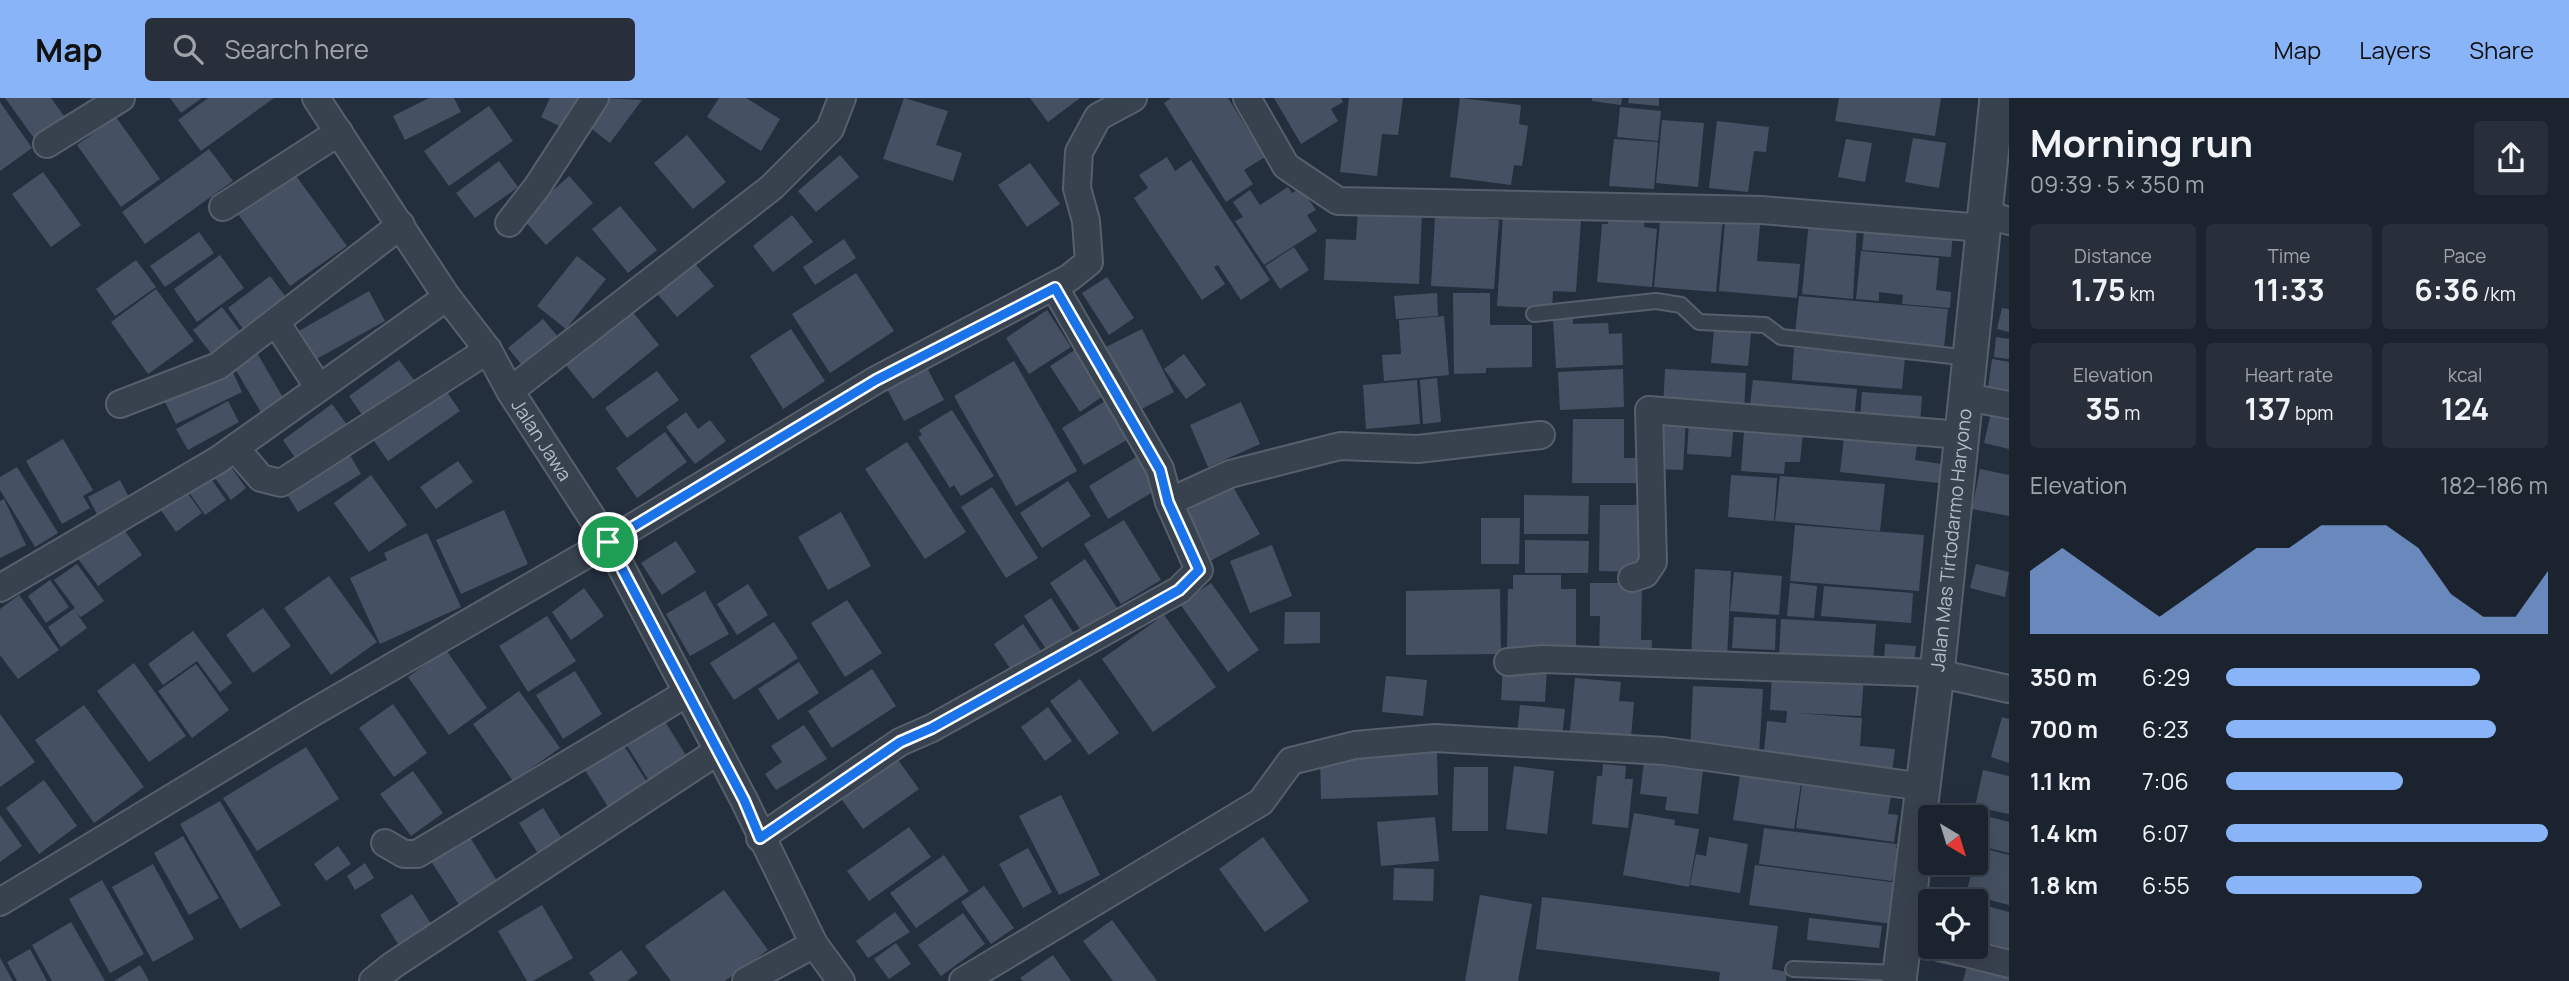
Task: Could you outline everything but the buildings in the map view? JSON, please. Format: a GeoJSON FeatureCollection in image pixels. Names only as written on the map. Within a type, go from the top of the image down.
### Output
{"type":"FeatureCollection","features":[{"type":"Feature","properties":{"kind":"street"},"geometry":{"type":"LineString","coordinates":[[47,144],[121,98]]}},
{"type":"Feature","properties":{"kind":"street","name":"Jalan Jawa"},"geometry":{"type":"LineString","coordinates":[[316,98],[447,297],[488,350],[510,391],[608,542],[744,800],[760,838],[814,944],[842,981]]}},
{"type":"Feature","properties":{"kind":"street"},"geometry":{"type":"LineString","coordinates":[[509,223],[537,187],[595,98]]}},
{"type":"Feature","properties":{"kind":"street"},"geometry":{"type":"LineString","coordinates":[[510,391],[772,187],[830,129],[842,98]]}},
{"type":"Feature","properties":{"kind":"street"},"geometry":{"type":"LineString","coordinates":[[0,902],[307,716],[608,542],[876,380],[1055,288],[1088,262],[1086,221],[1076,188],[1079,152],[1102,108],[1133,98]]}},
{"type":"Feature","properties":{"kind":"street"},"geometry":{"type":"LineString","coordinates":[[1247,98],[1286,166],[1338,201],[1761,210],[1992,221]]}},
{"type":"Feature","properties":{"kind":"street","name":"Jalan Mas Tirtodarmo Haryono"},"geometry":{"type":"LineString","coordinates":[[1899,977],[1917,942],[1924,788],[1970,358],[1992,221],[1997,98]]}},
{"type":"Feature","properties":{"kind":"street"},"geometry":{"type":"LineString","coordinates":[[223,207],[339,132]]}},
{"type":"Feature","properties":{"kind":"street"},"geometry":{"type":"LineString","coordinates":[[120,404],[218,366],[277,324],[401,226]]}},
{"type":"Feature","properties":{"kind":"street"},"geometry":{"type":"LineString","coordinates":[[760,838],[900,742],[932,728],[1189,582],[1199,570],[1168,502],[1160,470],[1055,288]]}},
{"type":"Feature","properties":{"kind":"street"},"geometry":{"type":"LineString","coordinates":[[0,588],[235,448],[447,297]]}},
{"type":"Feature","properties":{"kind":"street"},"geometry":{"type":"LineString","coordinates":[[277,324],[319,388]]}},
{"type":"Feature","properties":{"kind":"street"},"geometry":{"type":"LineString","coordinates":[[235,448],[261,478],[281,484],[488,350]]}},
{"type":"Feature","properties":{"kind":"street"},"geometry":{"type":"LineString","coordinates":[[1966,397],[2009,405]]}},
{"type":"Feature","properties":{"kind":"street"},"geometry":{"type":"LineString","coordinates":[[1632,578],[1645,574],[1653,562],[1650,410],[1962,435]]}},
{"type":"Feature","properties":{"kind":"street"},"geometry":{"type":"LineString","coordinates":[[1168,502],[1230,474],[1340,446],[1418,450],[1541,435]]}},
{"type":"Feature","properties":{"kind":"street"},"geometry":{"type":"LineString","coordinates":[[1508,662],[1543,659],[1937,673],[2009,689]]}},
{"type":"Feature","properties":{"kind":"street"},"geometry":{"type":"LineString","coordinates":[[385,843],[404,854],[417,854],[687,692]]}},
{"type":"Feature","properties":{"kind":"street"},"geometry":{"type":"LineString","coordinates":[[963,981],[1261,802],[1291,761],[1355,744],[1435,738],[1650,750],[1924,788]]}},
{"type":"Feature","properties":{"kind":"street"},"geometry":{"type":"LineString","coordinates":[[373,981],[393,965],[718,751]]}},
{"type":"Feature","properties":{"kind":"street"},"geometry":{"type":"LineString","coordinates":[[747,981],[814,944]]}},
{"type":"Feature","properties":{"kind":"street"},"geometry":{"type":"LineString","coordinates":[[1988,959],[2009,964]]}},
{"type":"Feature","properties":{"kind":"lane"},"geometry":{"type":"LineString","coordinates":[[1534,314],[1656,301],[1677,303],[1699,322],[1765,325],[1781,337],[1970,358]]}},
{"type":"Feature","properties":{"kind":"lane"},"geometry":{"type":"LineString","coordinates":[[1793,968],[1899,977]]}},
{"type":"Feature","properties":{"kind":"route"},"geometry":{"type":"LineString","coordinates":[[1055,288],[1160,470],[1168,502],[1199,570],[1179,590],[932,728],[900,742],[760,838],[744,800],[608,542],[876,380],[1055,288]]}}]}
